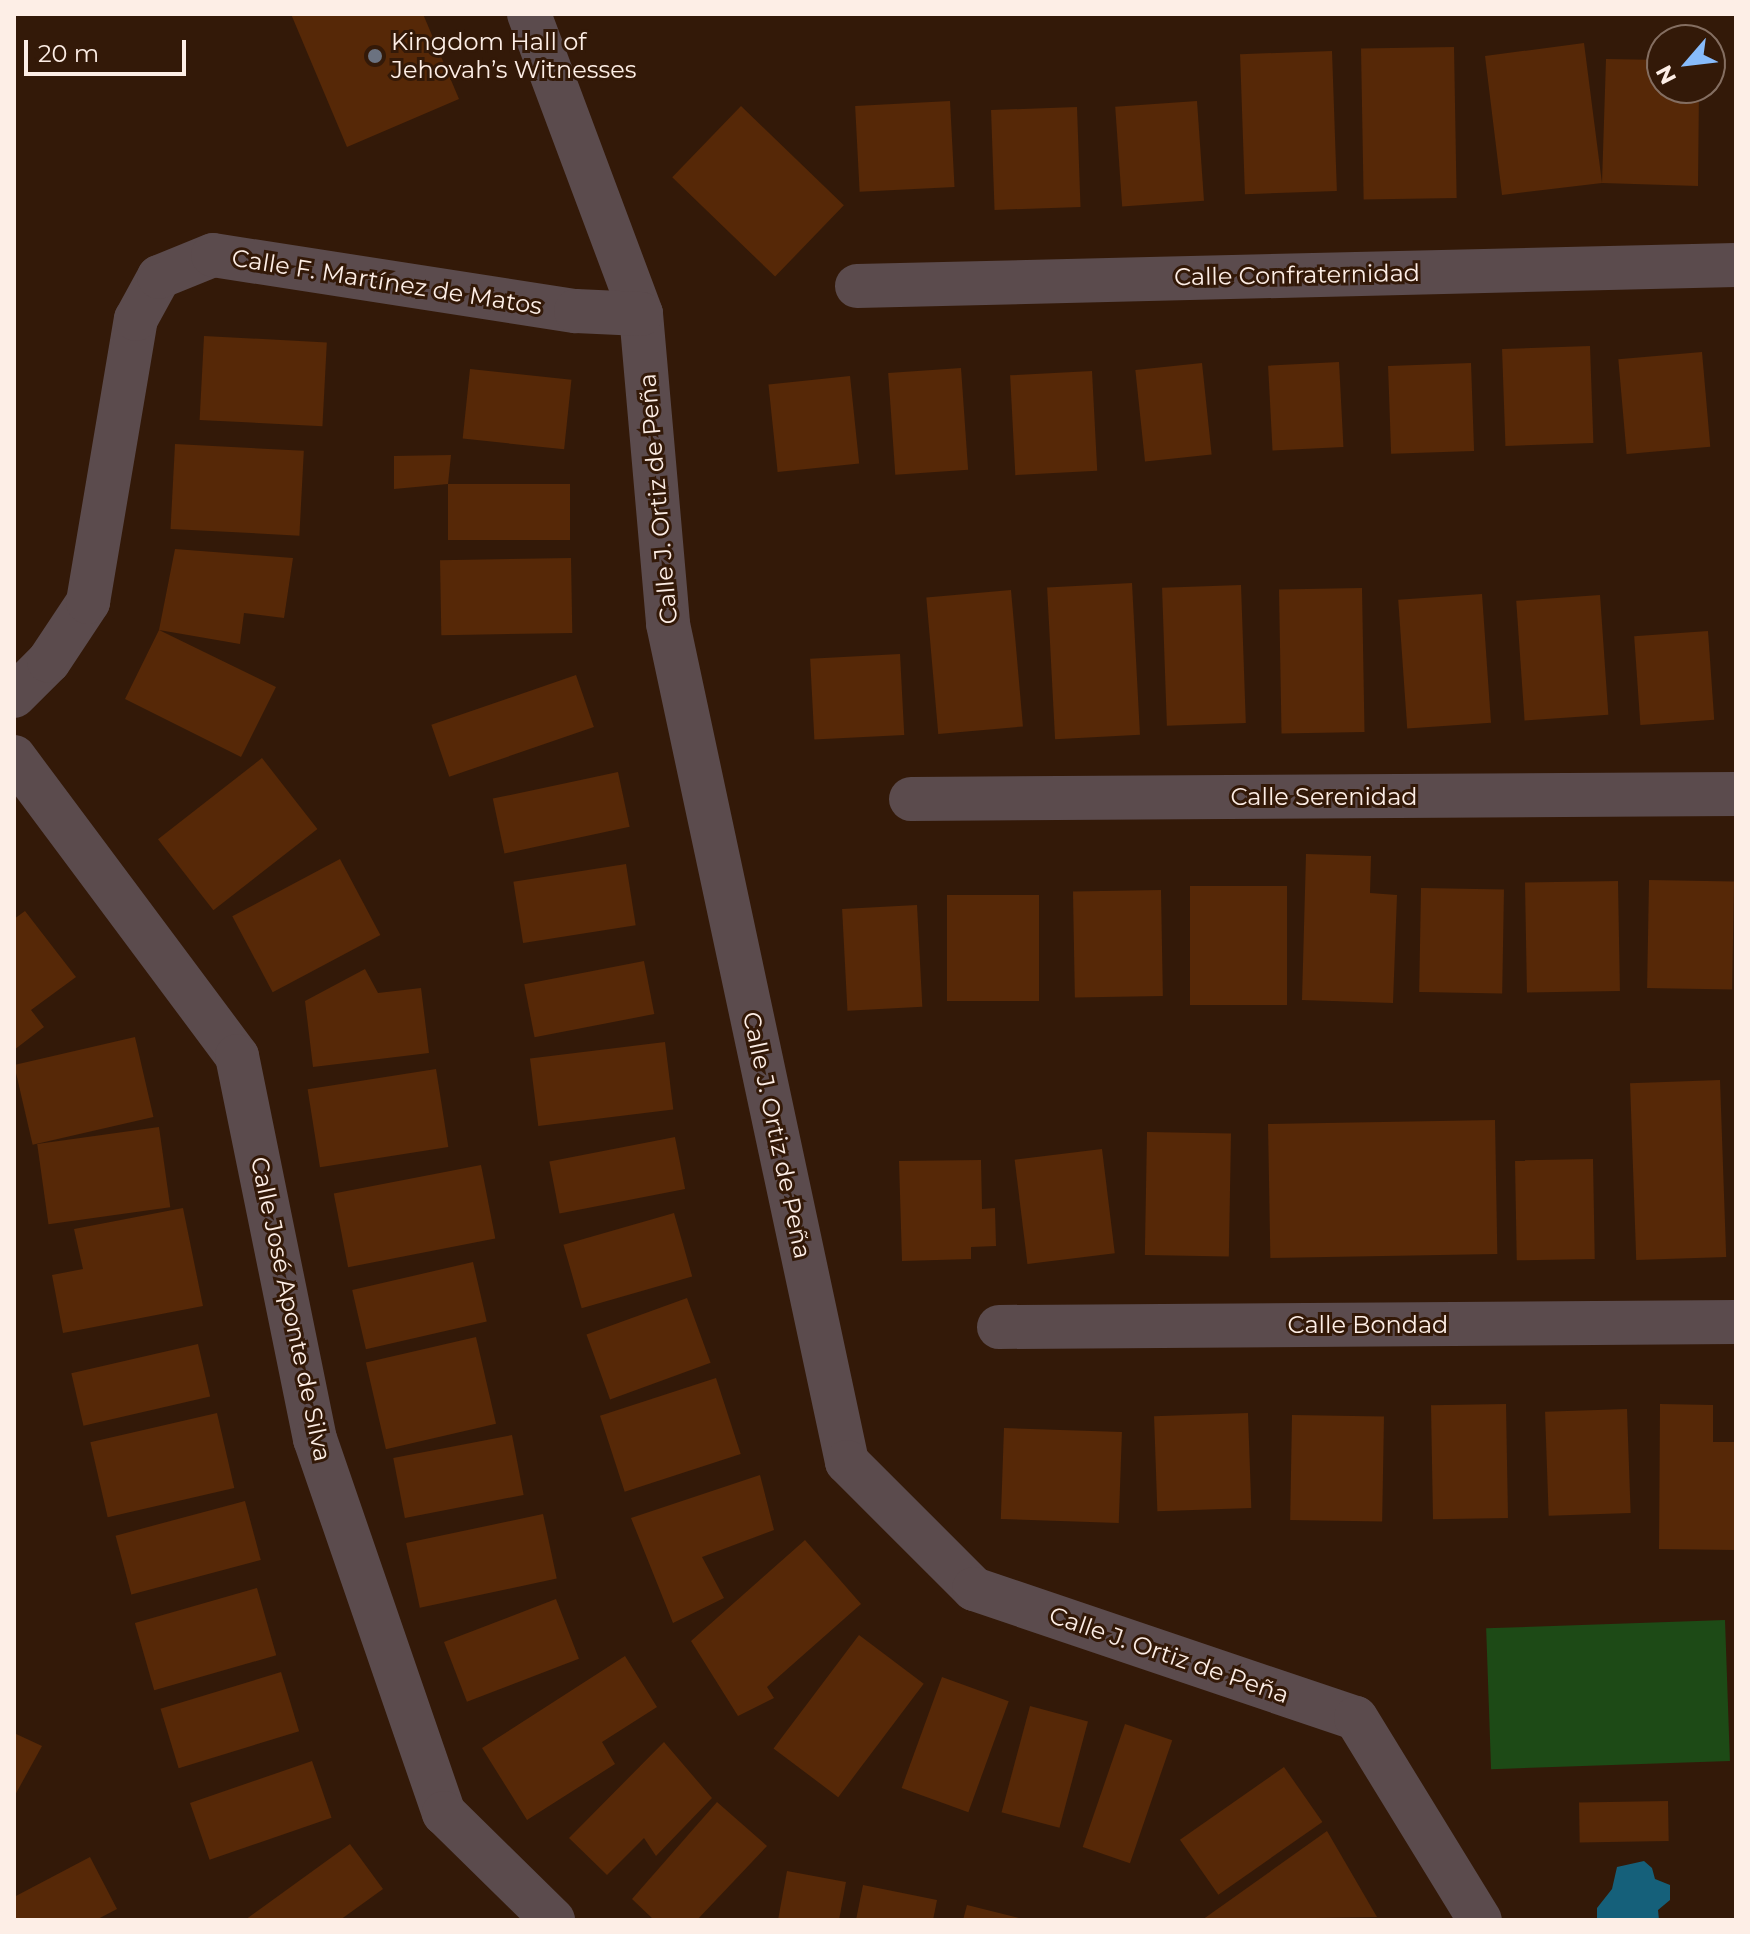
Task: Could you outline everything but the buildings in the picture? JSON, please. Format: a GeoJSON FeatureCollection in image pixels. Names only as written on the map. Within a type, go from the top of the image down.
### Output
{"type":"FeatureCollection","features":[{"type":"Feature","properties":{"kind":"street","name":"Calle J. Ortiz de Peña"},"geometry":{"type":"LineString","coordinates":[[529,14],[641,314],[668,624],[847,1462],[974,1589],[1356,1718],[1480,1920]]}},
{"type":"Feature","properties":{"kind":"street","name":"Calle F. Martínez de Matos"},"geometry":{"type":"LineString","coordinates":[[14,696],[49,661],[88,602],[136,319],[159,277],[213,255],[576,311],[641,314]]}},
{"type":"Feature","properties":{"kind":"street","name":"Calle Confraternidad"},"geometry":{"type":"LineString","coordinates":[[857,286],[1736,265]]}},
{"type":"Feature","properties":{"kind":"street","name":"Calle José Aponte de Silva"},"geometry":{"type":"LineString","coordinates":[[14,757],[237,1056],[315,1439],[444,1813],[553,1920]]}},
{"type":"Feature","properties":{"kind":"street","name":"Calle Serenidad"},"geometry":{"type":"LineString","coordinates":[[911,799],[1736,794]]}},
{"type":"Feature","properties":{"kind":"street","name":"Calle Bondad"},"geometry":{"type":"LineString","coordinates":[[999,1327],[1736,1322]]}},
{"type":"Feature","properties":{"kind":"green space"},"geometry":{"type":"Polygon","coordinates":[[[1725,1620],[1730,1761],[1491,1769],[1486,1628],[1725,1620]]]}},
{"type":"Feature","properties":{"kind":"water"},"geometry":{"type":"Polygon","coordinates":[[[1644,1861],[1652,1868],[1655,1879],[1670,1885],[1670,1900],[1658,1910],[1659,1920],[1597,1920],[1597,1908],[1612,1889],[1617,1867],[1644,1861]]]}},
{"type":"Feature","properties":{"kind":"place","name":"Kingdom Hall of Jehovah’s Witnesses"},"geometry":{"type":"Point","coordinates":[375,56]}}]}
